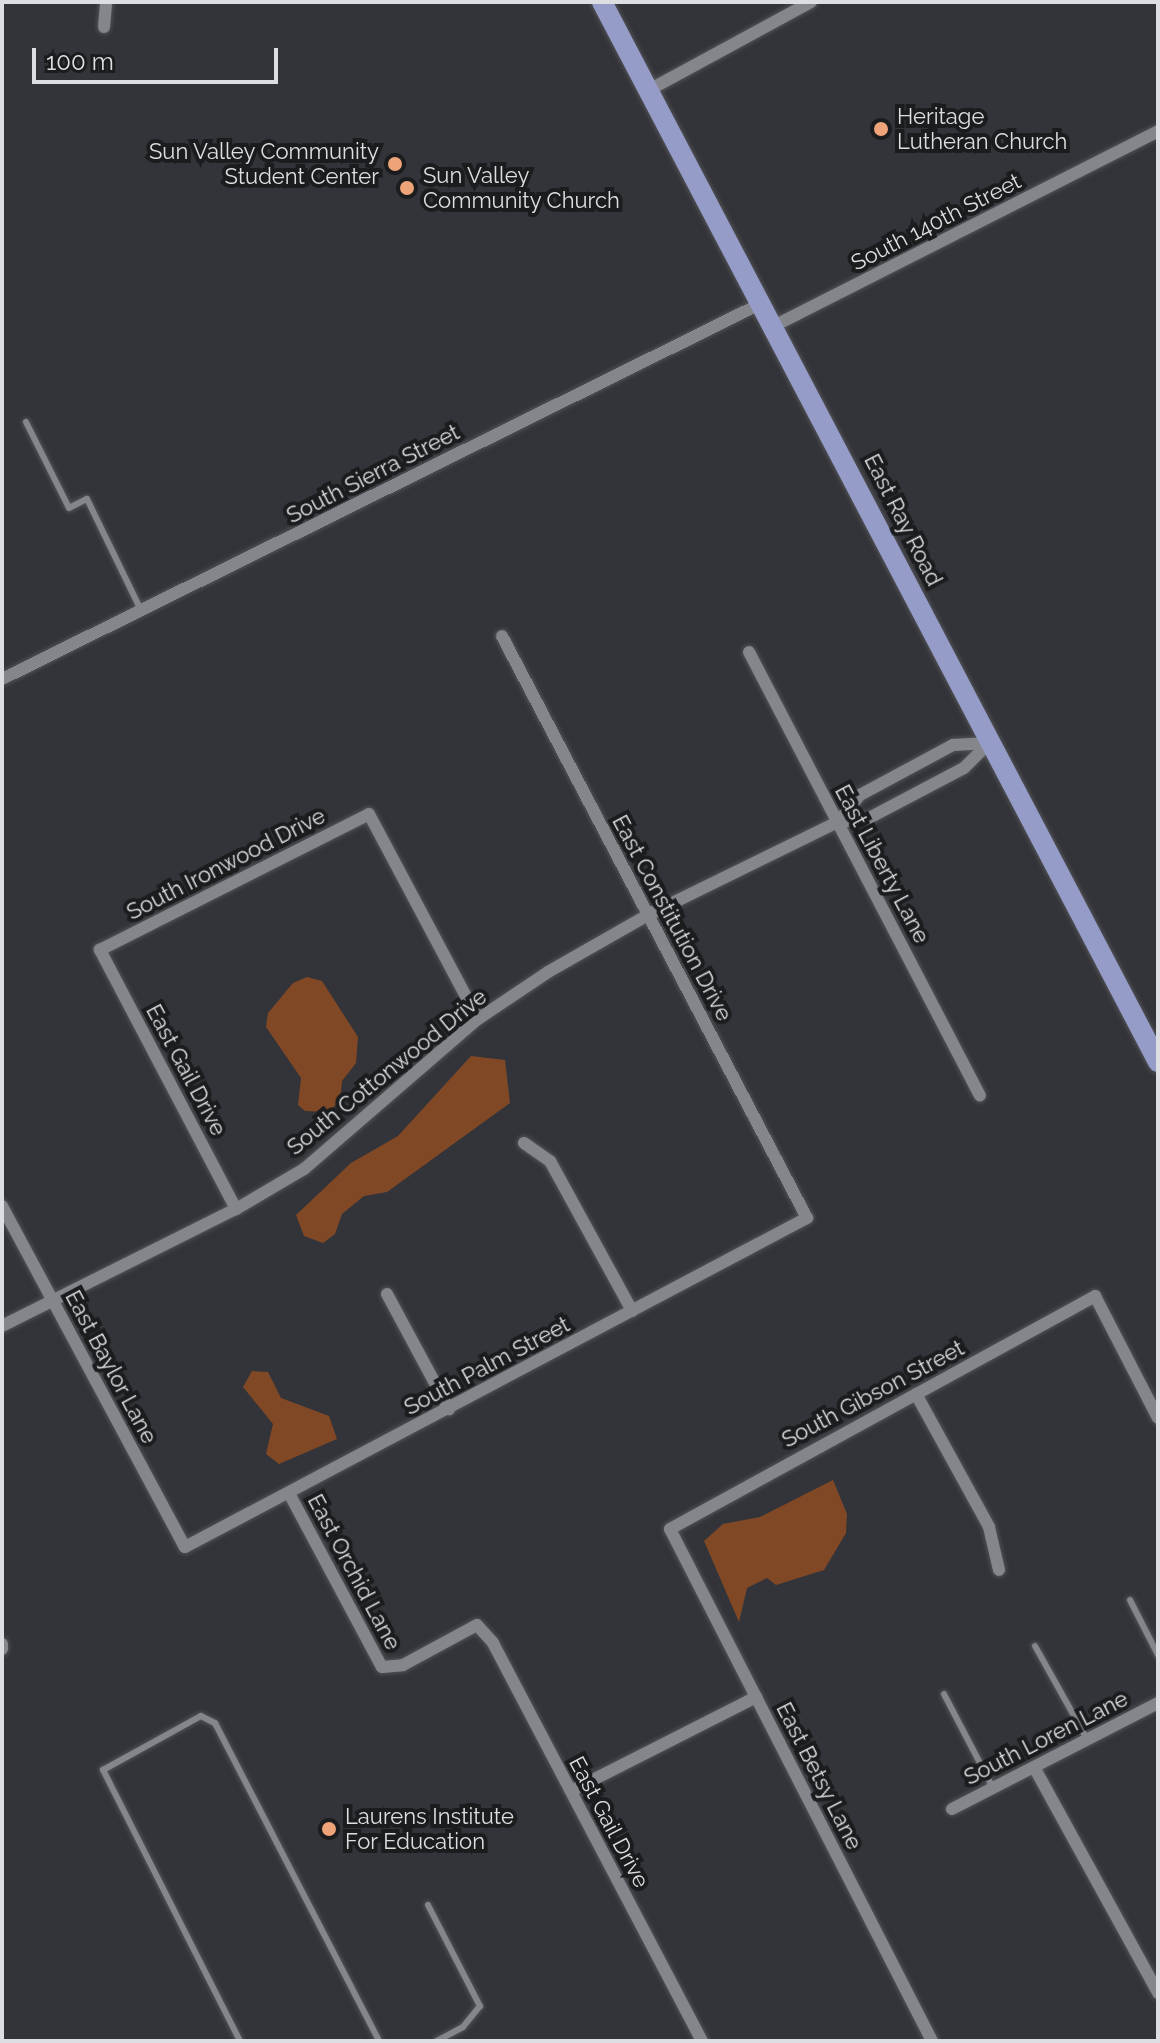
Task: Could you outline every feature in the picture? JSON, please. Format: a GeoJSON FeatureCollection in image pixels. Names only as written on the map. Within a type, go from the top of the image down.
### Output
{"type":"FeatureCollection","features":[{"type":"Feature","properties":{"kind":"main road","name":"East Ray Road"},"geometry":{"type":"LineString","coordinates":[[602,2],[1158,1062]]}},
{"type":"Feature","properties":{"kind":"street"},"geometry":{"type":"LineString","coordinates":[[104,27],[106,2]]}},
{"type":"Feature","properties":{"kind":"street"},"geometry":{"type":"LineString","coordinates":[[649,90],[811,2]]}},
{"type":"Feature","properties":{"kind":"street","name":"South 140th Street"},"geometry":{"type":"LineString","coordinates":[[774,326],[1158,131]]}},
{"type":"Feature","properties":{"kind":"street","name":"South Sierra Street"},"geometry":{"type":"LineString","coordinates":[[2,679],[762,303]]}},
{"type":"Feature","properties":{"kind":"street","name":"East Constitution Drive"},"geometry":{"type":"LineString","coordinates":[[502,636],[807,1218]]}},
{"type":"Feature","properties":{"kind":"street","name":"East Liberty Lane"},"geometry":{"type":"LineString","coordinates":[[749,652],[980,1095]]}},
{"type":"Feature","properties":{"kind":"street","name":"South Cottonwood Drive"},"geometry":{"type":"LineString","coordinates":[[838,822],[860,795],[953,745],[989,743]]}},
{"type":"Feature","properties":{"kind":"street","name":"South Cottonwood Drive"},"geometry":{"type":"LineString","coordinates":[[2,1326],[236,1209],[304,1169],[478,1019],[648,915],[838,822],[869,818],[964,768],[989,743]]}},
{"type":"Feature","properties":{"kind":"street","name":"South Ironwood Drive"},"geometry":{"type":"LineString","coordinates":[[100,950],[369,814],[478,1019]]}},
{"type":"Feature","properties":{"kind":"street","name":"East Gail Drive"},"geometry":{"type":"LineString","coordinates":[[100,950],[236,1209]]}},
{"type":"Feature","properties":{"kind":"street"},"geometry":{"type":"LineString","coordinates":[[524,1143],[550,1161],[632,1311]]}},
{"type":"Feature","properties":{"kind":"street","name":"East Baylor Lane"},"geometry":{"type":"LineString","coordinates":[[2,1206],[185,1547]]}},
{"type":"Feature","properties":{"kind":"street","name":"South Palm Street"},"geometry":{"type":"LineString","coordinates":[[185,1547],[290,1495],[807,1218]]}},
{"type":"Feature","properties":{"kind":"street"},"geometry":{"type":"LineString","coordinates":[[387,1294],[449,1409]]}},
{"type":"Feature","properties":{"kind":"street","name":"South Gibson Street"},"geometry":{"type":"LineString","coordinates":[[670,1529],[1095,1296],[1158,1418]]}},
{"type":"Feature","properties":{"kind":"street"},"geometry":{"type":"LineString","coordinates":[[916,1394],[989,1527],[999,1570]]}},
{"type":"Feature","properties":{"kind":"street","name":"East Orchid Lane"},"geometry":{"type":"LineString","coordinates":[[290,1495],[382,1667],[403,1665],[477,1625]]}},
{"type":"Feature","properties":{"kind":"street","name":"East Betsy Lane"},"geometry":{"type":"LineString","coordinates":[[670,1529],[932,2041]]}},
{"type":"Feature","properties":{"kind":"street","name":"East Gail Drive"},"geometry":{"type":"LineString","coordinates":[[477,1625],[493,1643],[702,2041]]}},
{"type":"Feature","properties":{"kind":"street"},"geometry":{"type":"LineString","coordinates":[[571,1791],[756,1697]]}},
{"type":"Feature","properties":{"kind":"street","name":"South Loren Lane"},"geometry":{"type":"LineString","coordinates":[[952,1809],[1158,1703]]}},
{"type":"Feature","properties":{"kind":"street"},"geometry":{"type":"LineString","coordinates":[[1034,1767],[1158,1993]]}},
{"type":"Feature","properties":{"kind":"lane"},"geometry":{"type":"LineString","coordinates":[[26,422],[69,508],[87,499],[141,610]]}},
{"type":"Feature","properties":{"kind":"lane"},"geometry":{"type":"LineString","coordinates":[[1130,1600],[1158,1655]]}},
{"type":"Feature","properties":{"kind":"lane"},"geometry":{"type":"LineString","coordinates":[[1035,1646],[1087,1739]]}},
{"type":"Feature","properties":{"kind":"lane"},"geometry":{"type":"LineString","coordinates":[[944,1694],[993,1788]]}},
{"type":"Feature","properties":{"kind":"lane"},"geometry":{"type":"LineString","coordinates":[[240,2041],[103,1770],[155,1737],[201,1716],[215,1723],[379,2041]]}},
{"type":"Feature","properties":{"kind":"lane"},"geometry":{"type":"LineString","coordinates":[[428,1905],[480,2006],[463,2027],[437,2041]]}},
{"type":"Feature","properties":{"kind":"shaded area"},"geometry":{"type":"Polygon","coordinates":[[[307,977],[322,981],[358,1037],[356,1063],[342,1081],[340,1101],[328,1112],[305,1111],[298,1105],[301,1078],[266,1027],[268,1013],[293,983],[307,977]]]}},
{"type":"Feature","properties":{"kind":"shaded area"},"geometry":{"type":"Polygon","coordinates":[[[471,1056],[505,1060],[510,1103],[387,1192],[364,1196],[342,1214],[335,1234],[323,1243],[304,1236],[296,1215],[351,1163],[398,1136],[471,1056]]]}},
{"type":"Feature","properties":{"kind":"shaded area"},"geometry":{"type":"Polygon","coordinates":[[[252,1371],[268,1372],[281,1398],[329,1416],[337,1439],[279,1464],[266,1454],[273,1424],[243,1387],[252,1371]]]}},
{"type":"Feature","properties":{"kind":"shaded area"},"geometry":{"type":"Polygon","coordinates":[[[833,1480],[847,1514],[846,1533],[824,1570],[776,1585],[767,1578],[747,1588],[739,1622],[704,1541],[723,1524],[760,1517],[833,1480]]]}},
{"type":"Feature","properties":{"kind":"place","name":"Heritage Lutheran Church"},"geometry":{"type":"Point","coordinates":[881,129]}},
{"type":"Feature","properties":{"kind":"place","name":"Sun Valley Community Student Center"},"geometry":{"type":"Point","coordinates":[395,164]}},
{"type":"Feature","properties":{"kind":"place","name":"Sun Valley Community Church"},"geometry":{"type":"Point","coordinates":[407,188]}},
{"type":"Feature","properties":{"kind":"place","name":"Laurens Institute For Education"},"geometry":{"type":"Point","coordinates":[329,1829]}}]}
